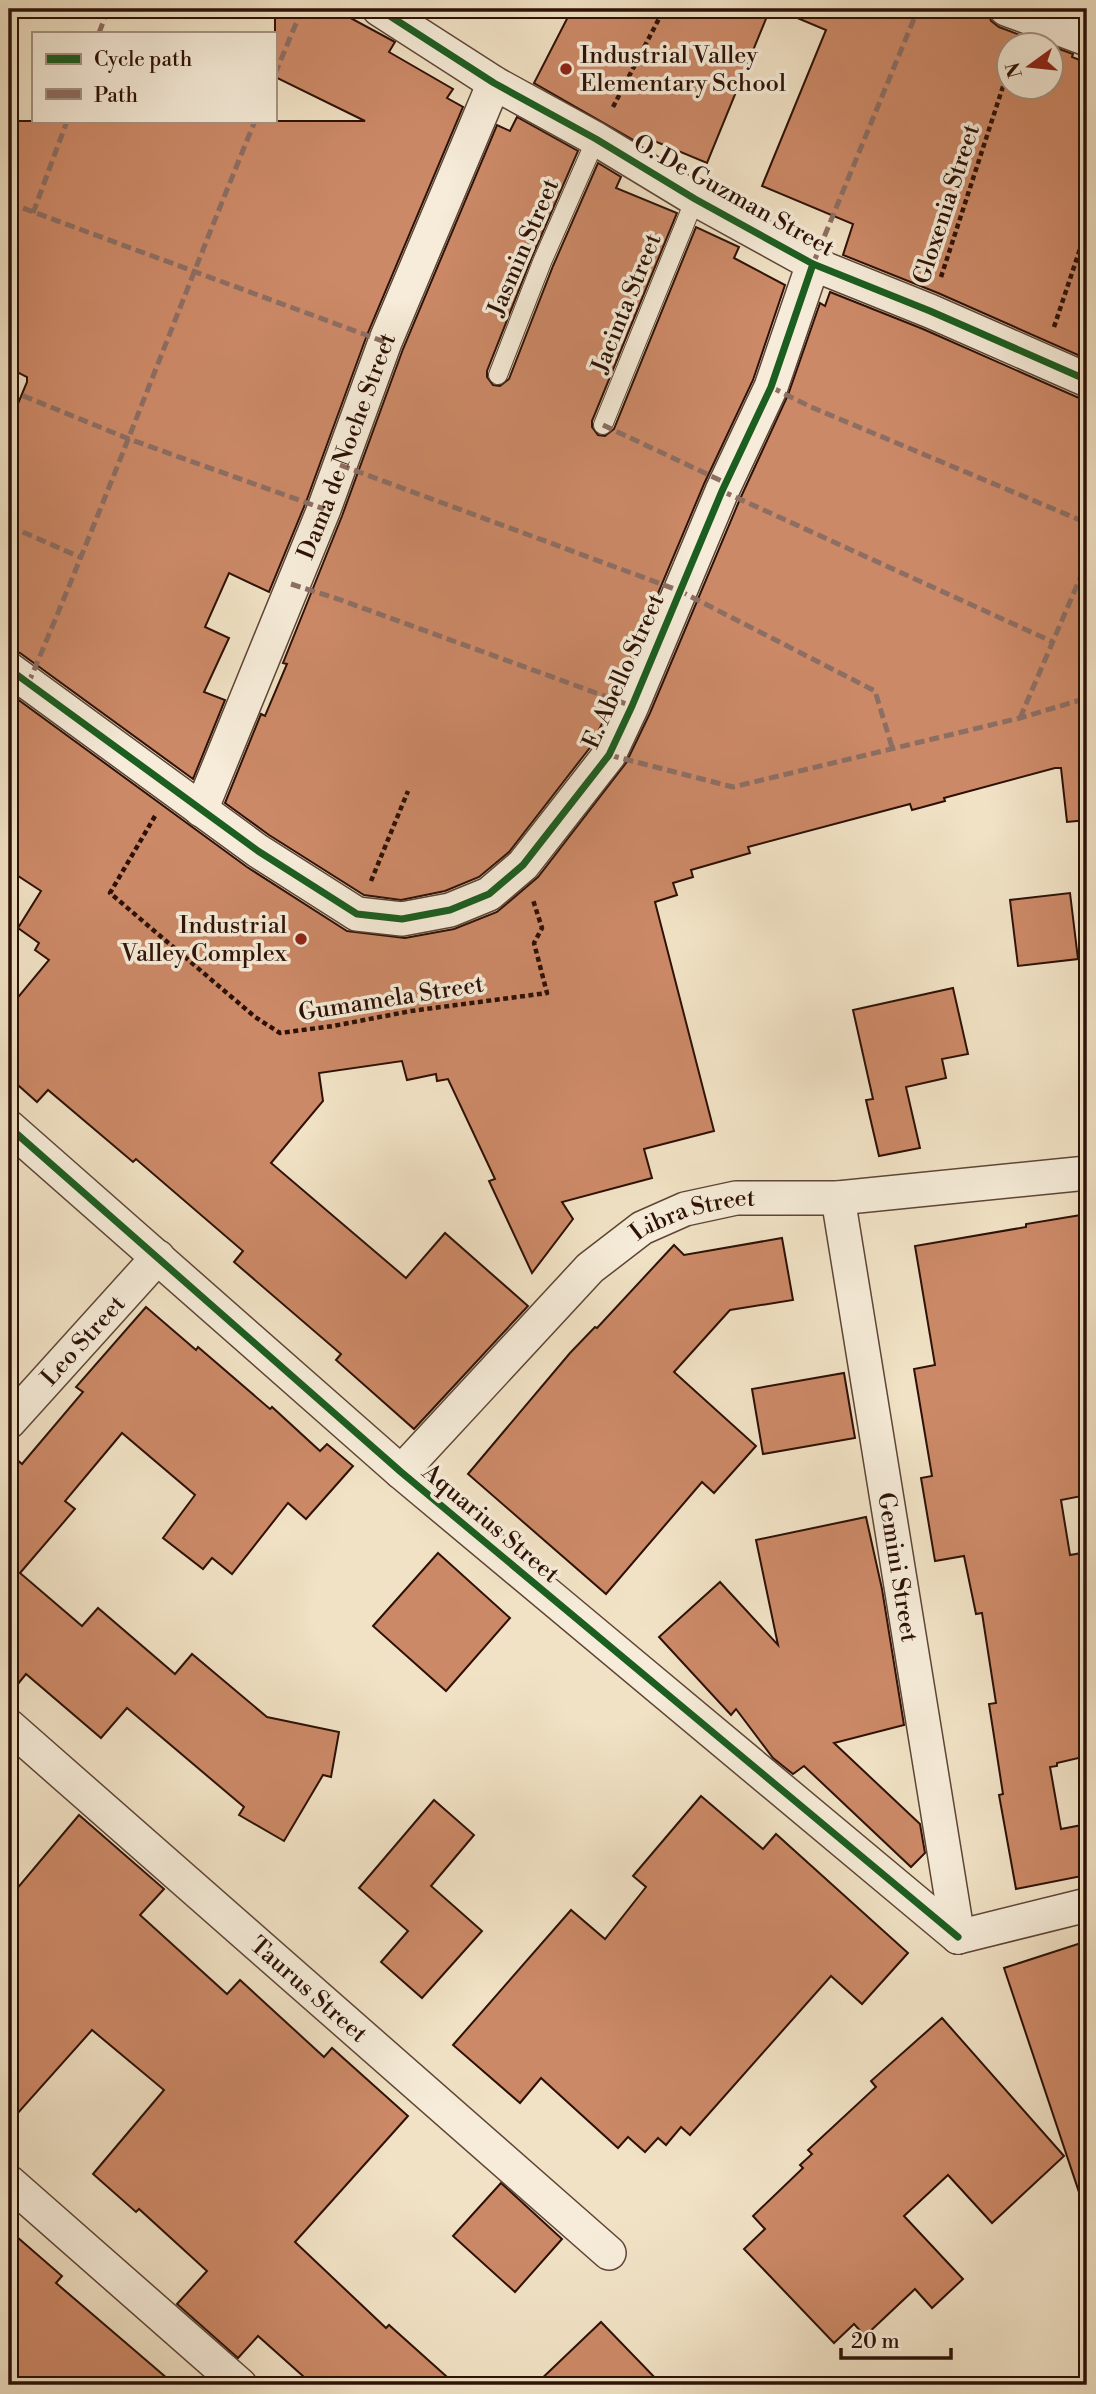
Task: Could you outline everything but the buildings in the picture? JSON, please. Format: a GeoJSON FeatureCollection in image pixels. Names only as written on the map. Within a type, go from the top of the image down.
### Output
{"type":"FeatureCollection","features":[{"type":"Feature","properties":{"kind":"street","name":"O. De Guzman Street"},"geometry":{"type":"LineString","coordinates":[[379,9],[494,83],[813,264],[930,311],[1087,380]]}},
{"type":"Feature","properties":{"kind":"street"},"geometry":{"type":"LineString","coordinates":[[1006,9],[1087,39]]}},
{"type":"Feature","properties":{"kind":"street","name":"Dama de Noche Street"},"geometry":{"type":"LineString","coordinates":[[201,810],[324,509],[385,342],[494,83]]}},
{"type":"Feature","properties":{"kind":"street","name":"E. Abello Street"},"geometry":{"type":"LineString","coordinates":[[9,669],[258,851],[357,914],[402,919],[450,910],[489,894],[523,865],[609,755],[722,491],[771,387],[813,264]]}},
{"type":"Feature","properties":{"kind":"street","name":"Aquarius Street"},"geometry":{"type":"LineString","coordinates":[[9,1127],[401,1472],[958,1937]]}},
{"type":"Feature","properties":{"kind":"street","name":"Libra Street"},"geometry":{"type":"LineString","coordinates":[[401,1472],[590,1268],[642,1228],[685,1209],[736,1198],[838,1198],[1087,1174]]}},
{"type":"Feature","properties":{"kind":"street","name":"Gemini Street"},"geometry":{"type":"LineString","coordinates":[[838,1198],[958,1937]]}},
{"type":"Feature","properties":{"kind":"street","name":"Leo Street"},"geometry":{"type":"LineString","coordinates":[[9,1422],[158,1257]]}},
{"type":"Feature","properties":{"kind":"street","name":"Taurus Street"},"geometry":{"type":"LineString","coordinates":[[9,1726],[609,2253]]}},
{"type":"Feature","properties":{"kind":"street"},"geometry":{"type":"LineString","coordinates":[[958,1937],[1087,1905]]}},
{"type":"Feature","properties":{"kind":"street"},"geometry":{"type":"LineString","coordinates":[[9,2182],[240,2385]]}},
{"type":"Feature","properties":{"kind":"lane","name":"Jasmin Street"},"geometry":{"type":"LineString","coordinates":[[498,375],[542,262],[596,139]]}},
{"type":"Feature","properties":{"kind":"lane","name":"Jacinta Street"},"geometry":{"type":"LineString","coordinates":[[603,425],[695,199]]}},
{"type":"Feature","properties":{"kind":"path"},"geometry":{"type":"LineString","coordinates":[[596,139],[664,9]]}},
{"type":"Feature","properties":{"kind":"path"},"geometry":{"type":"LineString","coordinates":[[1042,362],[1087,228]]}},
{"type":"Feature","properties":{"kind":"path"},"geometry":{"type":"LineString","coordinates":[[357,914],[408,791]]}},
{"type":"Feature","properties":{"kind":"marked path"},"geometry":{"type":"LineString","coordinates":[[99,32],[108,9]]}},
{"type":"Feature","properties":{"kind":"marked path"},"geometry":{"type":"LineString","coordinates":[[276,72],[302,9]]}},
{"type":"Feature","properties":{"kind":"marked path"},"geometry":{"type":"LineString","coordinates":[[813,264],[918,9]]}},
{"type":"Feature","properties":{"kind":"marked path"},"geometry":{"type":"LineString","coordinates":[[33,213],[67,122]]}},
{"type":"Feature","properties":{"kind":"marked path"},"geometry":{"type":"LineString","coordinates":[[28,684],[255,122]]}},
{"type":"Feature","properties":{"kind":"marked path"},"geometry":{"type":"LineString","coordinates":[[9,203],[385,342]]}},
{"type":"Feature","properties":{"kind":"marked path"},"geometry":{"type":"LineString","coordinates":[[771,387],[811,407],[1087,523]]}},
{"type":"Feature","properties":{"kind":"marked path"},"geometry":{"type":"LineString","coordinates":[[9,390],[129,439],[324,509]]}},
{"type":"Feature","properties":{"kind":"marked path"},"geometry":{"type":"LineString","coordinates":[[603,425],[726,483]]}},
{"type":"Feature","properties":{"kind":"marked path"},"geometry":{"type":"LineString","coordinates":[[340,465],[680,591],[875,691],[892,747]]}},
{"type":"Feature","properties":{"kind":"marked path"},"geometry":{"type":"LineString","coordinates":[[722,491],[1053,642]]}},
{"type":"Feature","properties":{"kind":"marked path"},"geometry":{"type":"LineString","coordinates":[[9,526],[82,558]]}},
{"type":"Feature","properties":{"kind":"marked path"},"geometry":{"type":"LineString","coordinates":[[1020,718],[1087,562]]}},
{"type":"Feature","properties":{"kind":"marked path"},"geometry":{"type":"LineString","coordinates":[[291,584],[632,706]]}},
{"type":"Feature","properties":{"kind":"marked path"},"geometry":{"type":"LineString","coordinates":[[609,755],[733,787],[1020,718],[1087,698]]}},
{"type":"Feature","properties":{"kind":"cycle path"},"geometry":{"type":"LineString","coordinates":[[379,9],[494,83],[813,264],[930,311],[1087,380]]}},
{"type":"Feature","properties":{"kind":"cycle path"},"geometry":{"type":"LineString","coordinates":[[9,669],[258,851],[357,914],[402,919],[450,910],[489,894],[523,865],[609,755],[722,491],[771,387],[813,264]]}},
{"type":"Feature","properties":{"kind":"cycle path"},"geometry":{"type":"LineString","coordinates":[[9,1127],[401,1472],[958,1937]]}},
{"type":"Feature","properties":{"kind":"place","name":"Industrial Valley Elementary School"},"geometry":{"type":"Point","coordinates":[566,69]}},
{"type":"Feature","properties":{"kind":"place","name":"Industrial Valley Complex"},"geometry":{"type":"Point","coordinates":[301,939]}}]}
